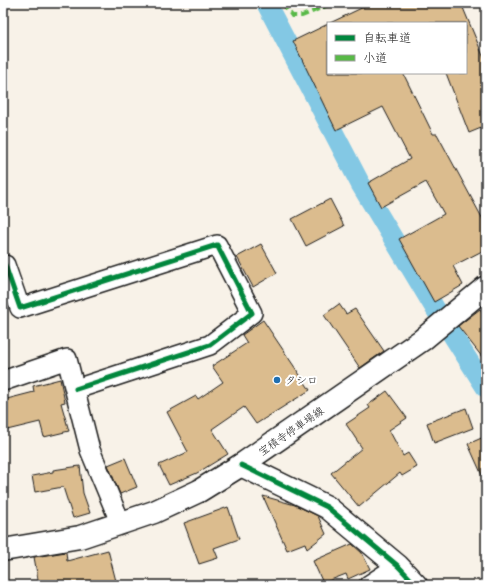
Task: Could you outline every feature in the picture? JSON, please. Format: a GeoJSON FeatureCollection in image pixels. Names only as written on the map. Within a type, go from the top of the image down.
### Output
{"type":"FeatureCollection","features":[{"type":"Feature","properties":{"kind":"main road","name":"宝積寺停車場線"},"geometry":{"type":"LineString","coordinates":[[3,550],[80,537],[154,512],[199,491],[241,465],[422,340],[486,287]]}},
{"type":"Feature","properties":{"kind":"main road"},"geometry":{"type":"LineString","coordinates":[[241,465],[327,507],[398,566],[416,585]]}},
{"type":"Feature","properties":{"kind":"street"},"geometry":{"type":"LineString","coordinates":[[3,266],[5,265],[20,308],[217,245],[252,313],[210,345],[76,389]]}},
{"type":"Feature","properties":{"kind":"street"},"geometry":{"type":"LineString","coordinates":[[3,381],[67,359],[76,389],[90,450],[121,524]]}},
{"type":"Feature","properties":{"kind":"street"},"geometry":{"type":"LineString","coordinates":[[369,585],[398,566]]}},
{"type":"Feature","properties":{"kind":"building"},"geometry":{"type":"Polygon","coordinates":[[[372,3],[461,3],[486,63],[486,126],[469,133],[446,74],[467,74],[467,22],[332,22],[372,3]]]}},
{"type":"Feature","properties":{"kind":"building"},"geometry":{"type":"Polygon","coordinates":[[[327,24],[327,74],[403,74],[433,134],[437,134],[486,225],[486,249],[453,266],[463,285],[434,302],[399,239],[444,214],[426,182],[381,207],[368,183],[410,159],[383,107],[336,130],[293,41],[327,24]]]}},
{"type":"Feature","properties":{"kind":"building"},"geometry":{"type":"Polygon","coordinates":[[[330,199],[344,226],[306,246],[292,219],[330,199]]]}},
{"type":"Feature","properties":{"kind":"building"},"geometry":{"type":"Polygon","coordinates":[[[261,244],[277,273],[253,287],[237,257],[261,244]]]}},
{"type":"Feature","properties":{"kind":"building"},"geometry":{"type":"Polygon","coordinates":[[[339,304],[346,314],[355,309],[384,351],[360,368],[324,315],[339,304]]]}},
{"type":"Feature","properties":{"kind":"building"},"geometry":{"type":"Polygon","coordinates":[[[480,309],[486,317],[486,362],[458,326],[480,309]]]}},
{"type":"Feature","properties":{"kind":"building"},"geometry":{"type":"Polygon","coordinates":[[[263,320],[310,390],[256,424],[244,407],[212,429],[228,454],[197,473],[169,485],[159,465],[188,452],[167,412],[196,396],[198,399],[223,382],[212,366],[247,343],[242,335],[263,320]]]}},
{"type":"Feature","properties":{"kind":"building"},"geometry":{"type":"Polygon","coordinates":[[[60,379],[65,402],[61,403],[69,431],[44,437],[40,422],[3,431],[3,400],[34,392],[33,386],[60,379]]]}},
{"type":"Feature","properties":{"kind":"building"},"geometry":{"type":"Polygon","coordinates":[[[387,391],[407,418],[389,430],[403,456],[408,453],[417,467],[402,476],[400,473],[359,507],[331,473],[362,448],[346,424],[370,408],[368,405],[387,391]]]}},
{"type":"Feature","properties":{"kind":"building"},"geometry":{"type":"Polygon","coordinates":[[[466,408],[473,428],[434,443],[427,423],[466,408]]]}},
{"type":"Feature","properties":{"kind":"building"},"geometry":{"type":"Polygon","coordinates":[[[486,436],[486,484],[468,444],[486,436]]]}},
{"type":"Feature","properties":{"kind":"building"},"geometry":{"type":"Polygon","coordinates":[[[125,458],[137,487],[120,494],[108,465],[125,458]]]}},
{"type":"Feature","properties":{"kind":"building"},"geometry":{"type":"Polygon","coordinates":[[[80,466],[83,493],[90,513],[73,518],[63,487],[35,492],[32,476],[53,472],[53,470],[80,466]]]}},
{"type":"Feature","properties":{"kind":"building"},"geometry":{"type":"Polygon","coordinates":[[[263,496],[295,505],[318,516],[326,534],[307,549],[305,543],[287,550],[263,496]]]}},
{"type":"Feature","properties":{"kind":"building"},"geometry":{"type":"Polygon","coordinates":[[[228,507],[239,539],[214,548],[218,558],[199,564],[184,523],[228,507]]]}},
{"type":"Feature","properties":{"kind":"building"},"geometry":{"type":"Polygon","coordinates":[[[352,544],[362,553],[370,569],[348,579],[346,574],[323,583],[313,561],[352,544]]]}},
{"type":"Feature","properties":{"kind":"building"},"geometry":{"type":"Polygon","coordinates":[[[108,550],[117,585],[39,585],[34,557],[66,552],[67,561],[108,550]]]}},
{"type":"Feature","properties":{"kind":"waterway"},"geometry":{"type":"LineString","coordinates":[[266,3],[361,185],[439,315]]}},
{"type":"Feature","properties":{"kind":"waterway"},"geometry":{"type":"LineString","coordinates":[[451,333],[486,388]]}},
{"type":"Feature","properties":{"kind":"marked path"},"geometry":{"type":"LineString","coordinates":[[283,3],[292,16],[302,16],[333,3]]}},
{"type":"Feature","properties":{"kind":"cycle path"},"geometry":{"type":"LineString","coordinates":[[3,266],[5,265],[20,308],[217,245],[252,313],[210,345],[76,389]]}},
{"type":"Feature","properties":{"kind":"cycle path"},"geometry":{"type":"LineString","coordinates":[[241,465],[327,507],[398,566],[416,585]]}},
{"type":"Feature","properties":{"kind":"place","name":"タシロ"},"geometry":{"type":"Point","coordinates":[277,380]}}]}
